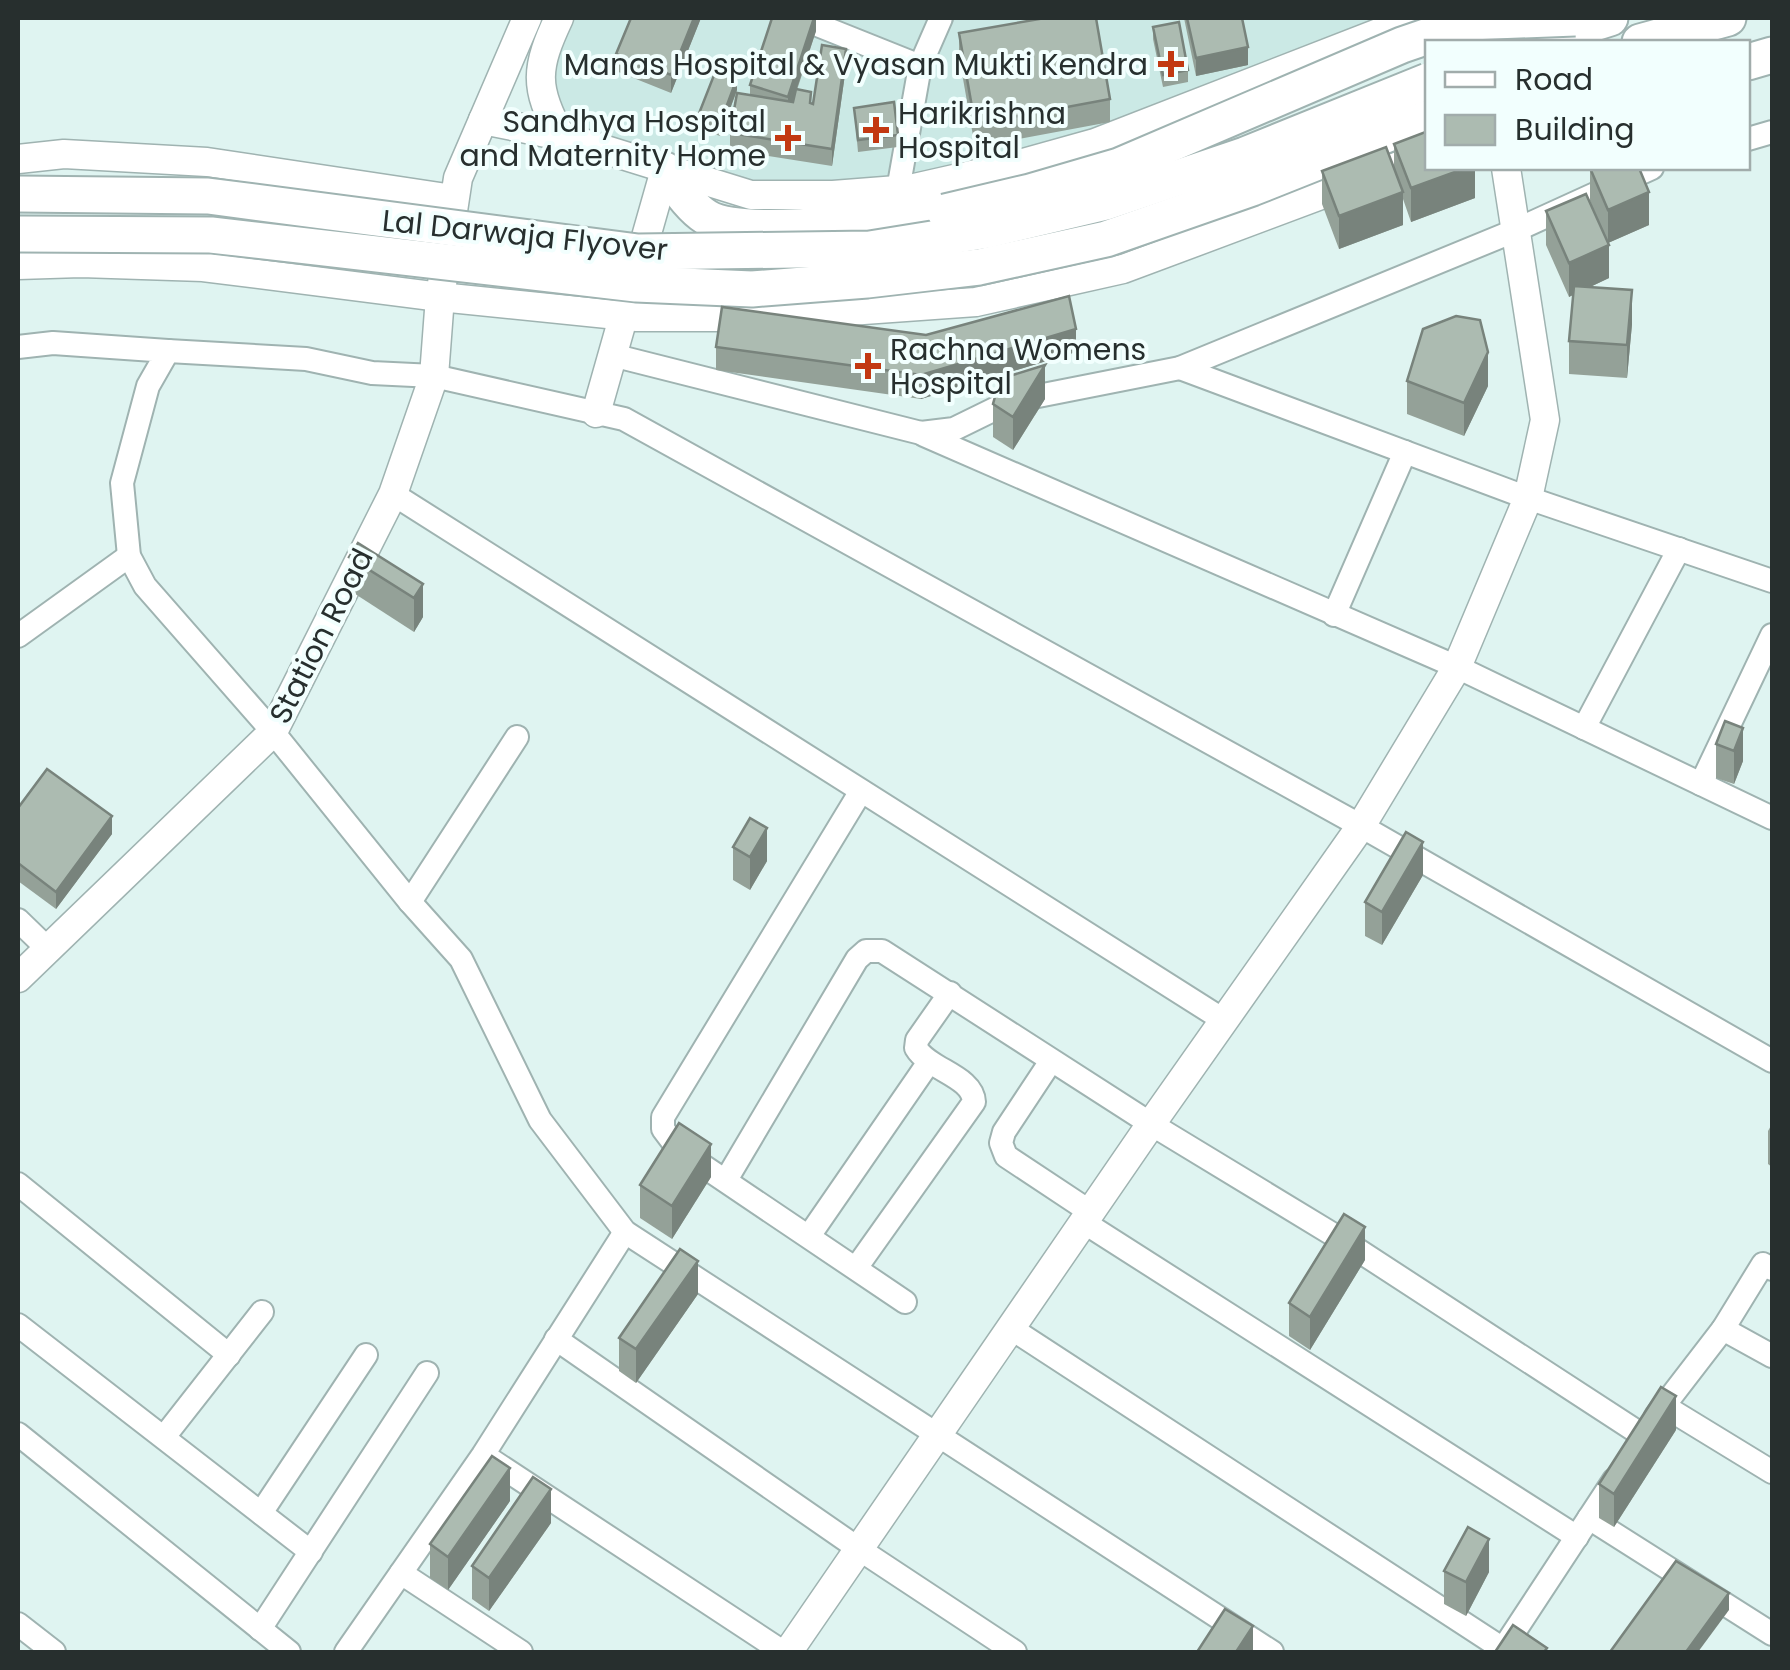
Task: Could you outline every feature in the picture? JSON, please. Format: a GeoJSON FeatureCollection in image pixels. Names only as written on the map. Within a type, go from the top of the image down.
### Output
{"type":"FeatureCollection","features":[{"type":"Feature","properties":{"kind":"highway"},"geometry":{"type":"LineString","coordinates":[[665,170],[684,197],[707,218],[742,228],[872,222],[945,212],[1119,166],[1402,45],[1468,22],[1575,18]]}},
{"type":"Feature","properties":{"kind":"highway"},"geometry":{"type":"LineString","coordinates":[[1517,34],[1610,18]]}},
{"type":"Feature","properties":{"kind":"highway"},"geometry":{"type":"LineString","coordinates":[[1647,40],[1728,18]]}},
{"type":"Feature","properties":{"kind":"highway","name":"Lal Darwaja Flyover"},"geometry":{"type":"LineString","coordinates":[[18,194],[208,196],[638,252],[870,248],[988,230],[1106,202],[1246,155],[1425,81]]}},
{"type":"Feature","properties":{"kind":"highway","name":"Lal Darwaja Flyover"},"geometry":{"type":"LineString","coordinates":[[18,234],[211,235],[636,284],[752,288],[866,280],[979,267],[1106,238],[1252,188],[1425,119]]}},
{"type":"Feature","properties":{"kind":"street","name":"Station Road"},"geometry":{"type":"LineString","coordinates":[[18,978],[273,732],[393,494],[434,376],[440,297],[458,178],[526,18]]}},
{"type":"Feature","properties":{"kind":"street"},"geometry":{"type":"LineString","coordinates":[[560,18],[544,52],[538,78],[542,101],[561,136]]}},
{"type":"Feature","properties":{"kind":"street"},"geometry":{"type":"LineString","coordinates":[[800,18],[920,66]]}},
{"type":"Feature","properties":{"kind":"street"},"geometry":{"type":"LineString","coordinates":[[898,190],[920,66],[940,18]]}},
{"type":"Feature","properties":{"kind":"street"},"geometry":{"type":"LineString","coordinates":[[483,120],[561,136],[751,195],[898,190],[1016,166],[1095,143],[1417,18]]}},
{"type":"Feature","properties":{"kind":"street"},"geometry":{"type":"LineString","coordinates":[[22,167],[64,154],[208,162],[453,199]]}},
{"type":"Feature","properties":{"kind":"street"},"geometry":{"type":"LineString","coordinates":[[18,221],[30,264],[203,267],[623,316],[765,317],[976,302],[1123,269],[1425,156]]}},
{"type":"Feature","properties":{"kind":"street"},"geometry":{"type":"LineString","coordinates":[[98,263],[120,237],[133,205],[132,186],[114,157]]}},
{"type":"Feature","properties":{"kind":"street"},"geometry":{"type":"LineString","coordinates":[[596,412],[665,170]]}},
{"type":"Feature","properties":{"kind":"street"},"geometry":{"type":"LineString","coordinates":[[483,1455],[785,1652],[1361,826],[1457,668],[1528,498],[1545,420],[1506,170]]}},
{"type":"Feature","properties":{"kind":"street"},"geometry":{"type":"LineString","coordinates":[[920,433],[954,429],[1004,404],[1180,368],[1514,231],[1648,170]]}},
{"type":"Feature","properties":{"kind":"street"},"geometry":{"type":"LineString","coordinates":[[18,347],[53,343],[306,358],[372,373],[434,376],[624,419],[1361,826],[1772,1061]]}},
{"type":"Feature","properties":{"kind":"street"},"geometry":{"type":"LineString","coordinates":[[168,351],[148,386],[122,483],[128,556],[144,586],[273,732],[461,959],[540,1120],[625,1232],[1272,1652]]}},
{"type":"Feature","properties":{"kind":"street"},"geometry":{"type":"LineString","coordinates":[[612,355],[920,433],[1457,668],[1772,818]]}},
{"type":"Feature","properties":{"kind":"street"},"geometry":{"type":"LineString","coordinates":[[1180,368],[1528,498],[1772,581]]}},
{"type":"Feature","properties":{"kind":"street"},"geometry":{"type":"LineString","coordinates":[[1334,615],[1405,452]]}},
{"type":"Feature","properties":{"kind":"street"},"geometry":{"type":"LineString","coordinates":[[393,494],[1225,1021]]}},
{"type":"Feature","properties":{"kind":"street"},"geometry":{"type":"LineString","coordinates":[[1584,728],[1679,549]]}},
{"type":"Feature","properties":{"kind":"street"},"geometry":{"type":"LineString","coordinates":[[18,636],[128,556]]}},
{"type":"Feature","properties":{"kind":"street"},"geometry":{"type":"LineString","coordinates":[[1700,784],[1772,635]]}},
{"type":"Feature","properties":{"kind":"street"},"geometry":{"type":"LineString","coordinates":[[410,902],[518,737]]}},
{"type":"Feature","properties":{"kind":"street"},"geometry":{"type":"LineString","coordinates":[[862,790],[664,1118],[663,1130],[678,1149],[905,1302]]}},
{"type":"Feature","properties":{"kind":"street"},"geometry":{"type":"LineString","coordinates":[[18,920],[49,950]]}},
{"type":"Feature","properties":{"kind":"street"},"geometry":{"type":"LineString","coordinates":[[726,1180],[857,959],[866,951],[882,951],[1151,1124],[1347,1243],[1632,1452]]}},
{"type":"Feature","properties":{"kind":"street"},"geometry":{"type":"LineString","coordinates":[[856,1268],[974,1102],[974,1093],[968,1086],[919,1054],[917,1040],[950,993]]}},
{"type":"Feature","properties":{"kind":"street"},"geometry":{"type":"LineString","coordinates":[[1051,1061],[1004,1132],[1001,1143],[1006,1156],[1088,1218],[1583,1528],[1772,1634]]}},
{"type":"Feature","properties":{"kind":"street"},"geometry":{"type":"LineString","coordinates":[[808,1236],[929,1062]]}},
{"type":"Feature","properties":{"kind":"street"},"geometry":{"type":"LineString","coordinates":[[18,1184],[229,1354]]}},
{"type":"Feature","properties":{"kind":"street"},"geometry":{"type":"LineString","coordinates":[[346,1652],[483,1455],[625,1232]]}},
{"type":"Feature","properties":{"kind":"street"},"geometry":{"type":"LineString","coordinates":[[1012,1328],[1510,1645],[1632,1452],[1770,1260]]}},
{"type":"Feature","properties":{"kind":"street"},"geometry":{"type":"LineString","coordinates":[[164,1437],[262,1312]]}},
{"type":"Feature","properties":{"kind":"street"},"geometry":{"type":"LineString","coordinates":[[18,1325],[311,1552]]}},
{"type":"Feature","properties":{"kind":"street"},"geometry":{"type":"LineString","coordinates":[[1723,1330],[1772,1356]]}},
{"type":"Feature","properties":{"kind":"street"},"geometry":{"type":"LineString","coordinates":[[556,1339],[1014,1652]]}},
{"type":"Feature","properties":{"kind":"street"},"geometry":{"type":"LineString","coordinates":[[262,1513],[366,1355]]}},
{"type":"Feature","properties":{"kind":"street"},"geometry":{"type":"LineString","coordinates":[[260,1629],[427,1373]]}},
{"type":"Feature","properties":{"kind":"street"},"geometry":{"type":"LineString","coordinates":[[1664,1406],[1772,1472]]}},
{"type":"Feature","properties":{"kind":"street"},"geometry":{"type":"LineString","coordinates":[[18,1434],[288,1652]]}},
{"type":"Feature","properties":{"kind":"street"},"geometry":{"type":"LineString","coordinates":[[401,1573],[520,1652]]}},
{"type":"Feature","properties":{"kind":"street"},"geometry":{"type":"LineString","coordinates":[[18,1624],[54,1652]]}},
{"type":"Feature","properties":{"kind":"shaded area"},"geometry":{"type":"Polygon","coordinates":[[[564,18],[1399,18],[1085,136],[911,183],[753,186],[563,127],[542,83],[564,18]]]}},
{"type":"Feature","properties":{"kind":"building"},"geometry":{"type":"Polygon","coordinates":[[[631,18],[694,18],[671,75],[616,54],[631,18]]]}},
{"type":"Feature","properties":{"kind":"building"},"geometry":{"type":"Polygon","coordinates":[[[772,18],[814,18],[788,97],[750,85],[772,18]]]}},
{"type":"Feature","properties":{"kind":"building"},"geometry":{"type":"Polygon","coordinates":[[[1045,18],[1096,18],[1110,99],[975,124],[959,33],[1045,18]]]}},
{"type":"Feature","properties":{"kind":"building"},"geometry":{"type":"Polygon","coordinates":[[[1187,18],[1242,18],[1248,47],[1196,58],[1187,18]]]}},
{"type":"Feature","properties":{"kind":"building"},"geometry":{"type":"Polygon","coordinates":[[[1179,22],[1188,70],[1163,75],[1153,27],[1179,22]]]}},
{"type":"Feature","properties":{"kind":"building"},"geometry":{"type":"Polygon","coordinates":[[[822,45],[846,49],[832,149],[730,133],[737,93],[793,102],[796,89],[811,92],[813,104],[822,45]]]}},
{"type":"Feature","properties":{"kind":"building"},"geometry":{"type":"Polygon","coordinates":[[[716,70],[737,78],[720,124],[698,116],[716,70]]]}},
{"type":"Feature","properties":{"kind":"building"},"geometry":{"type":"Polygon","coordinates":[[[894,102],[898,135],[858,140],[854,108],[894,102]]]}},
{"type":"Feature","properties":{"kind":"building"},"geometry":{"type":"Polygon","coordinates":[[[1425,132],[1425,170],[1460,170],[1411,188],[1394,144],[1425,132]]]}},
{"type":"Feature","properties":{"kind":"building"},"geometry":{"type":"Polygon","coordinates":[[[1386,147],[1403,192],[1339,216],[1322,171],[1386,147]]]}},
{"type":"Feature","properties":{"kind":"building"},"geometry":{"type":"Polygon","coordinates":[[[1591,170],[1640,170],[1649,192],[1608,210],[1591,170]]]}},
{"type":"Feature","properties":{"kind":"building"},"geometry":{"type":"Polygon","coordinates":[[[1586,194],[1609,245],[1569,263],[1546,211],[1586,194]]]}},
{"type":"Feature","properties":{"kind":"building"},"geometry":{"type":"Polygon","coordinates":[[[1574,286],[1632,290],[1627,345],[1569,341],[1574,286]]]}},
{"type":"Feature","properties":{"kind":"building"},"geometry":{"type":"Polygon","coordinates":[[[1069,296],[1076,329],[921,375],[716,347],[722,307],[926,335],[1069,296]]]}},
{"type":"Feature","properties":{"kind":"building"},"geometry":{"type":"Polygon","coordinates":[[[1456,316],[1480,320],[1488,352],[1464,403],[1407,381],[1423,329],[1456,316]]]}},
{"type":"Feature","properties":{"kind":"building"},"geometry":{"type":"Polygon","coordinates":[[[1045,365],[1013,417],[993,404],[1000,379],[1045,365]]]}},
{"type":"Feature","properties":{"kind":"building"},"geometry":{"type":"Polygon","coordinates":[[[358,543],[423,584],[414,598],[349,557],[358,543]]]}},
{"type":"Feature","properties":{"kind":"building"},"geometry":{"type":"Polygon","coordinates":[[[1725,721],[1743,728],[1734,751],[1716,744],[1725,721]]]}},
{"type":"Feature","properties":{"kind":"building"},"geometry":{"type":"Polygon","coordinates":[[[47,769],[112,816],[56,892],[18,863],[18,808],[47,769]]]}},
{"type":"Feature","properties":{"kind":"building"},"geometry":{"type":"Polygon","coordinates":[[[750,818],[767,828],[750,857],[733,847],[750,818]]]}},
{"type":"Feature","properties":{"kind":"building"},"geometry":{"type":"Polygon","coordinates":[[[1406,832],[1423,842],[1382,912],[1365,902],[1406,832]]]}},
{"type":"Feature","properties":{"kind":"building"},"geometry":{"type":"Polygon","coordinates":[[[679,1123],[711,1144],[672,1206],[640,1185],[679,1123]]]}},
{"type":"Feature","properties":{"kind":"building"},"geometry":{"type":"Polygon","coordinates":[[[1344,1214],[1365,1227],[1310,1317],[1289,1303],[1344,1214]]]}},
{"type":"Feature","properties":{"kind":"building"},"geometry":{"type":"Polygon","coordinates":[[[680,1249],[698,1261],[636,1349],[619,1338],[680,1249]]]}},
{"type":"Feature","properties":{"kind":"building"},"geometry":{"type":"Polygon","coordinates":[[[1661,1387],[1676,1396],[1614,1494],[1599,1484],[1661,1387]]]}},
{"type":"Feature","properties":{"kind":"building"},"geometry":{"type":"Polygon","coordinates":[[[492,1456],[510,1468],[448,1557],[430,1544],[492,1456]]]}},
{"type":"Feature","properties":{"kind":"building"},"geometry":{"type":"Polygon","coordinates":[[[533,1477],[551,1489],[489,1578],[472,1566],[533,1477]]]}},
{"type":"Feature","properties":{"kind":"building"},"geometry":{"type":"Polygon","coordinates":[[[1468,1527],[1489,1539],[1466,1582],[1444,1571],[1468,1527]]]}},
{"type":"Feature","properties":{"kind":"building"},"geometry":{"type":"Polygon","coordinates":[[[1676,1561],[1729,1593],[1686,1652],[1610,1652],[1676,1561]]]}},
{"type":"Feature","properties":{"kind":"building"},"geometry":{"type":"Polygon","coordinates":[[[1225,1609],[1253,1626],[1236,1652],[1197,1652],[1225,1609]]]}},
{"type":"Feature","properties":{"kind":"building"},"geometry":{"type":"Polygon","coordinates":[[[1513,1625],[1547,1648],[1544,1652],[1495,1652],[1513,1625]]]}},
{"type":"Feature","properties":{"kind":"place","name":"Manas Hospital & Vyasan Mukti Kendra"},"geometry":{"type":"Point","coordinates":[1171,64]}},
{"type":"Feature","properties":{"kind":"place","name":"Harikrishna Hospital"},"geometry":{"type":"Point","coordinates":[876,130]}},
{"type":"Feature","properties":{"kind":"place","name":"Sandhya Hospital and Maternity Home"},"geometry":{"type":"Point","coordinates":[788,138]}},
{"type":"Feature","properties":{"kind":"place","name":"Rachna Womens Hospital"},"geometry":{"type":"Point","coordinates":[868,366]}}]}
